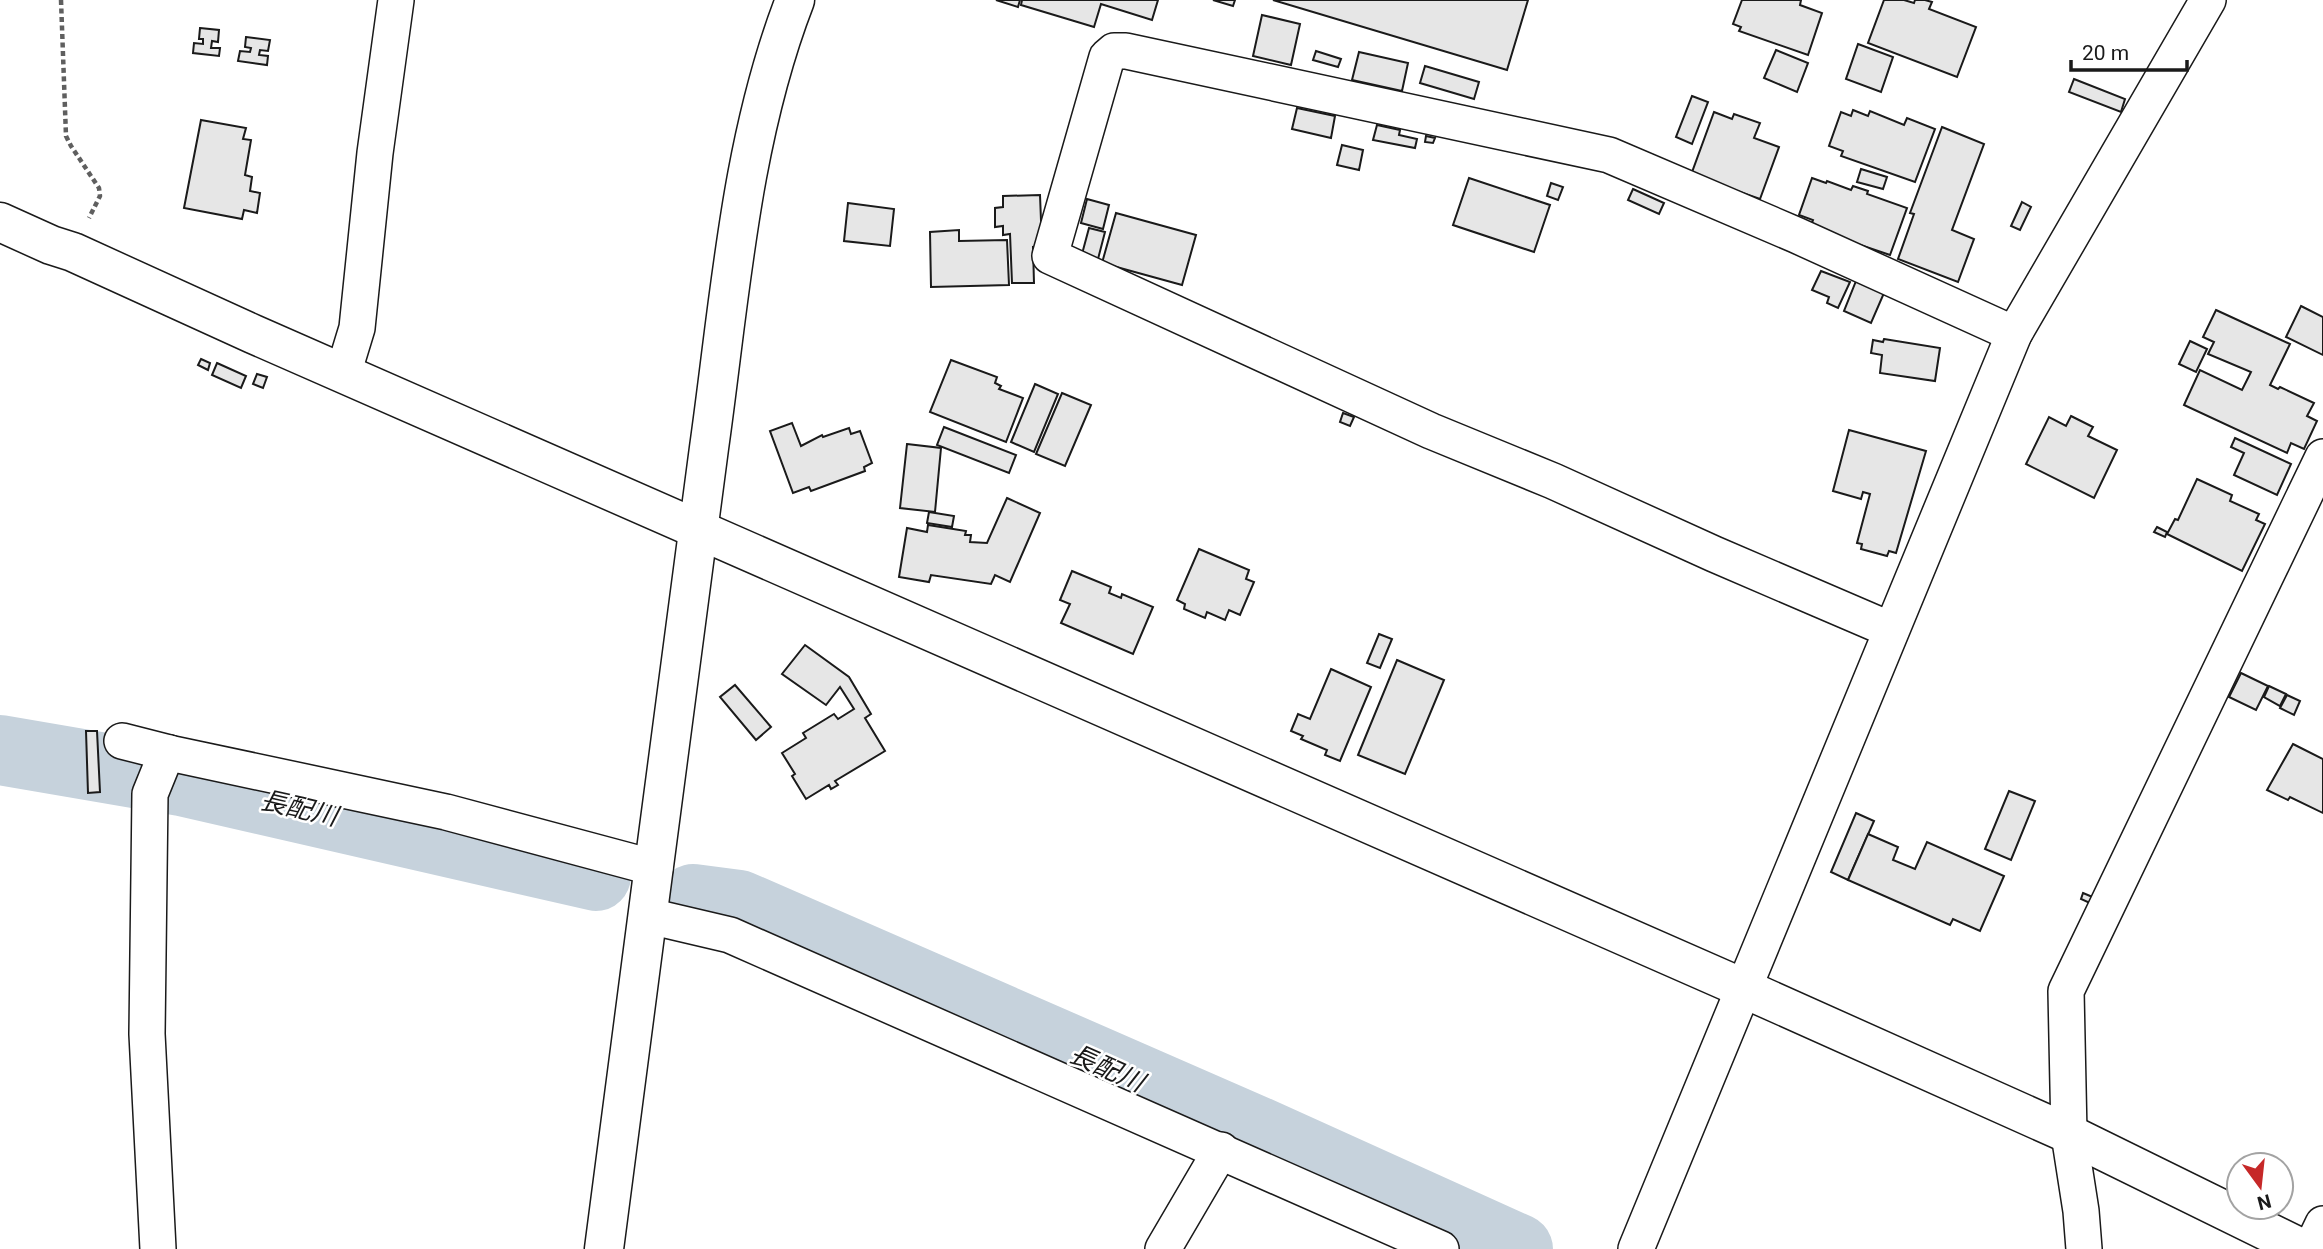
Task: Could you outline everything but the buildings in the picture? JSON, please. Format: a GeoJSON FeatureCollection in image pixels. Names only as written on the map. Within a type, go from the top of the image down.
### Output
{"type":"FeatureCollection","features":[{"type":"Feature","properties":{"kind":"street"},"geometry":{"type":"LineString","coordinates":[[343,373],[357,328],[375,153],[396,0]]}},
{"type":"Feature","properties":{"kind":"street"},"geometry":{"type":"LineString","coordinates":[[604,1249],[697,529],[748,163],[763,98],[795,0]]}},
{"type":"Feature","properties":{"kind":"street"},"geometry":{"type":"LineString","coordinates":[[1636,1249],[2014,334],[2208,0]]}},
{"type":"Feature","properties":{"kind":"street"},"geometry":{"type":"LineString","coordinates":[[1891,630],[1553,481],[1431,431],[1050,256],[1107,57],[1114,51],[1126,51],[1609,155],[1796,235],[2014,334]]}},
{"type":"Feature","properties":{"kind":"street"},"geometry":{"type":"LineString","coordinates":[[0,222],[1745,989],[2069,1134],[2303,1249]]}},
{"type":"Feature","properties":{"kind":"street"},"geometry":{"type":"LineString","coordinates":[[2084,1249],[2069,1134],[2066,991],[2323,457]]}},
{"type":"Feature","properties":{"kind":"street"},"geometry":{"type":"LineString","coordinates":[[122,741],[166,758],[446,812],[655,868]]}},
{"type":"Feature","properties":{"kind":"street"},"geometry":{"type":"LineString","coordinates":[[158,1249],[147,1034],[150,794],[166,758]]}},
{"type":"Feature","properties":{"kind":"street"},"geometry":{"type":"LineString","coordinates":[[649,916],[730,935],[1441,1249]]}},
{"type":"Feature","properties":{"kind":"street"},"geometry":{"type":"LineString","coordinates":[[1163,1249],[1221,1150]]}},
{"type":"Feature","properties":{"kind":"street"},"geometry":{"type":"LineString","coordinates":[[2311,1249],[2323,1224]]}},
{"type":"Feature","properties":{"kind":"path"},"geometry":{"type":"LineString","coordinates":[[61,0],[66,136],[99,188],[100,196],[62,248]]}},
{"type":"Feature","properties":{"kind":"waterway","name":"長配川"},"geometry":{"type":"LineString","coordinates":[[0,750],[181,781],[596,876]]}},
{"type":"Feature","properties":{"kind":"waterway","name":"長配川"},"geometry":{"type":"LineString","coordinates":[[693,899],[739,905],[1266,1135],[1518,1249]]}}]}
